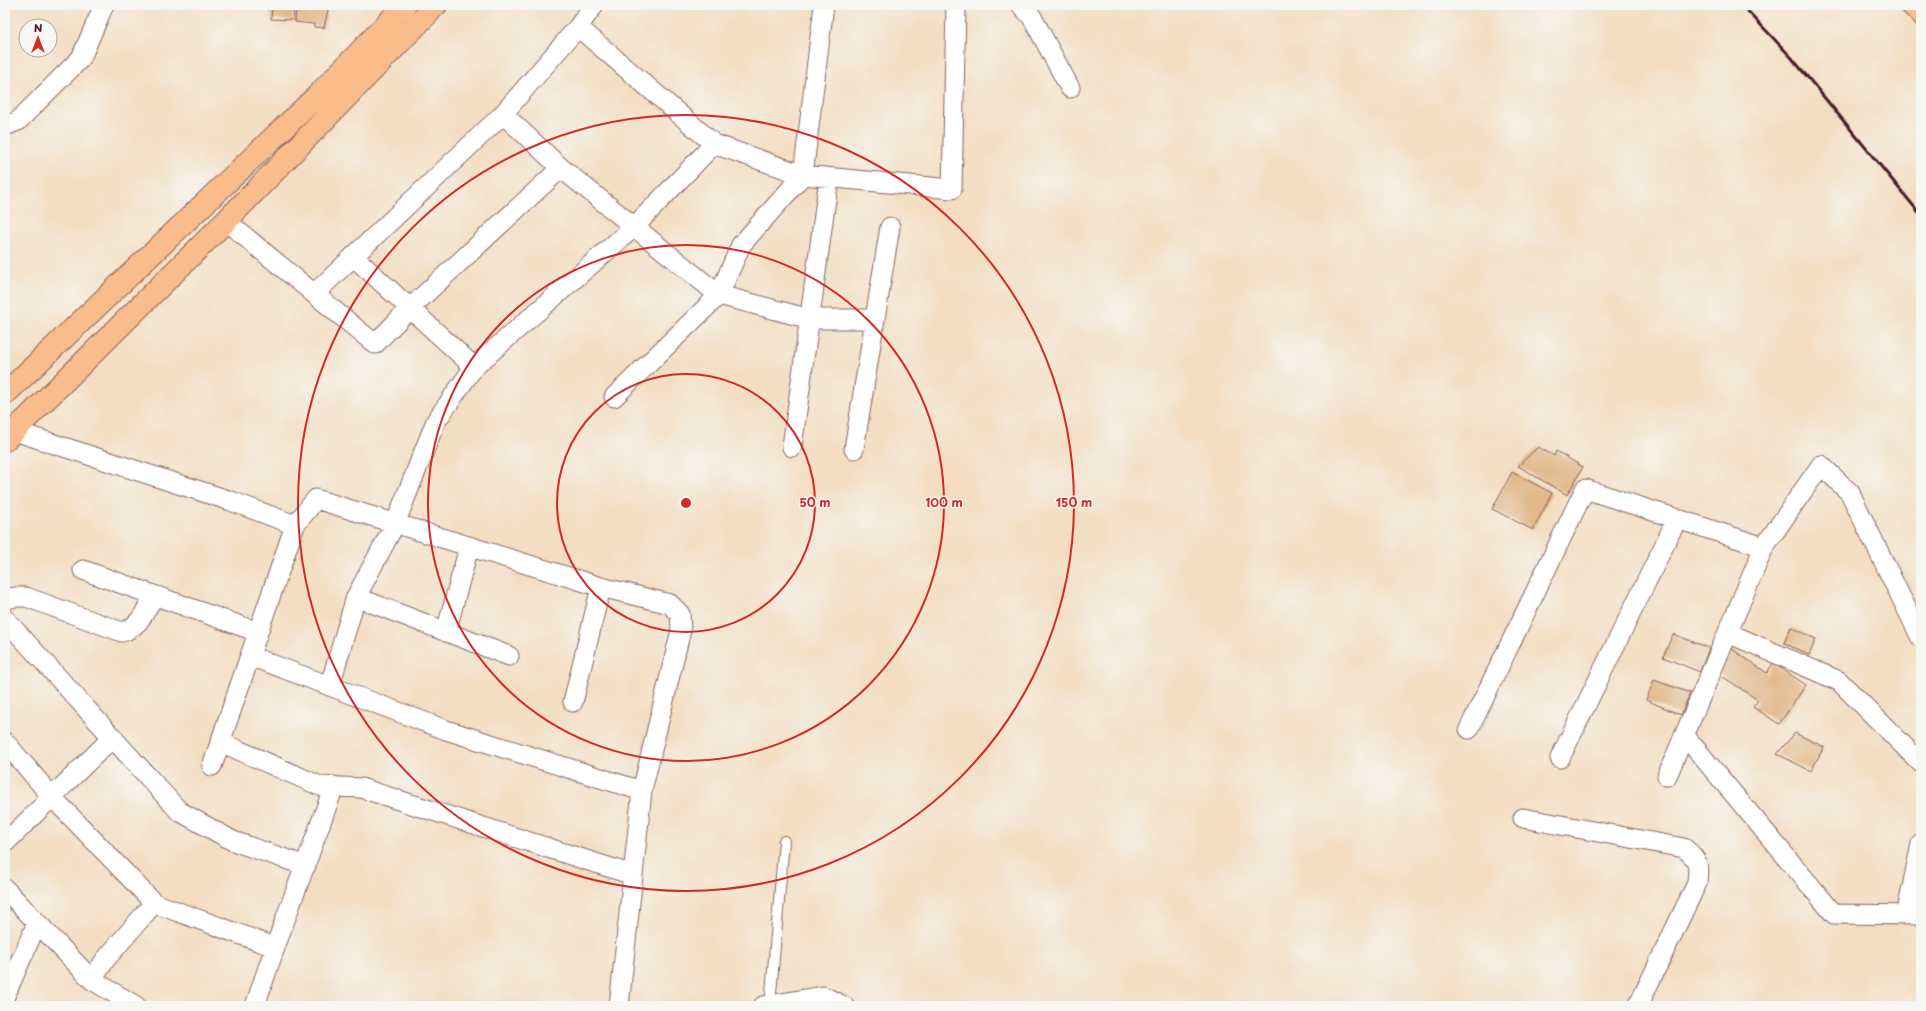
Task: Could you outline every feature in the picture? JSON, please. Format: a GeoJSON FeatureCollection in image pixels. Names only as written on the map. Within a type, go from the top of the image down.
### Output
{"type":"FeatureCollection","features":[{"type":"Feature","properties":{"kind":"main road"},"geometry":{"type":"LineString","coordinates":[[5,394],[315,98],[405,5]]}},
{"type":"Feature","properties":{"kind":"main road"},"geometry":{"type":"LineString","coordinates":[[10,435],[226,221],[436,5]]}},
{"type":"Feature","properties":{"kind":"main road"},"geometry":{"type":"LineString","coordinates":[[1912,5],[1921,14]]}},
{"type":"Feature","properties":{"kind":"street"},"geometry":{"type":"LineString","coordinates":[[5,126],[18,121],[81,58],[104,5]]}},
{"type":"Feature","properties":{"kind":"street"},"geometry":{"type":"LineString","coordinates":[[314,294],[503,114],[578,27],[594,5]]}},
{"type":"Feature","properties":{"kind":"street"},"geometry":{"type":"LineString","coordinates":[[614,397],[719,295],[741,245],[803,175],[824,5]]}},
{"type":"Feature","properties":{"kind":"street"},"geometry":{"type":"LineString","coordinates":[[578,27],[714,144],[803,175],[952,189],[956,5]]}},
{"type":"Feature","properties":{"kind":"street"},"geometry":{"type":"LineString","coordinates":[[1021,5],[1032,17],[1070,88]]}},
{"type":"Feature","properties":{"kind":"street"},"geometry":{"type":"LineString","coordinates":[[503,114],[562,168],[719,295],[810,319],[875,319]]}},
{"type":"Feature","properties":{"kind":"street"},"geometry":{"type":"LineString","coordinates":[[330,685],[356,597],[395,524],[436,421],[474,367],[635,226],[714,144]]}},
{"type":"Feature","properties":{"kind":"street"},"geometry":{"type":"LineString","coordinates":[[226,221],[375,344],[410,308],[562,168]]}},
{"type":"Feature","properties":{"kind":"street"},"geometry":{"type":"LineString","coordinates":[[792,447],[829,178]]}},
{"type":"Feature","properties":{"kind":"street"},"geometry":{"type":"LineString","coordinates":[[854,449],[890,227]]}},
{"type":"Feature","properties":{"kind":"street"},"geometry":{"type":"LineString","coordinates":[[354,256],[474,367]]}},
{"type":"Feature","properties":{"kind":"street"},"geometry":{"type":"LineString","coordinates":[[10,435],[231,501],[295,525]]}},
{"type":"Feature","properties":{"kind":"street"},"geometry":{"type":"LineString","coordinates":[[1668,776],[1764,547],[1821,465],[1850,493],[1921,638]]}},
{"type":"Feature","properties":{"kind":"street"},"geometry":{"type":"LineString","coordinates":[[1470,729],[1585,489],[1764,547]]}},
{"type":"Feature","properties":{"kind":"street"},"geometry":{"type":"LineString","coordinates":[[212,766],[295,525],[316,499],[601,587],[670,604],[680,614],[682,630],[642,791],[619,1006]]}},
{"type":"Feature","properties":{"kind":"street"},"geometry":{"type":"LineString","coordinates":[[1560,758],[1676,519]]}},
{"type":"Feature","properties":{"kind":"street"},"geometry":{"type":"LineString","coordinates":[[446,632],[469,547]]}},
{"type":"Feature","properties":{"kind":"street"},"geometry":{"type":"LineString","coordinates":[[83,570],[258,632]]}},
{"type":"Feature","properties":{"kind":"street"},"geometry":{"type":"LineString","coordinates":[[573,702],[601,587]]}},
{"type":"Feature","properties":{"kind":"street"},"geometry":{"type":"LineString","coordinates":[[5,600],[14,597],[26,597],[122,632],[132,629],[154,596]]}},
{"type":"Feature","properties":{"kind":"street"},"geometry":{"type":"LineString","coordinates":[[356,597],[509,656]]}},
{"type":"Feature","properties":{"kind":"street"},"geometry":{"type":"LineString","coordinates":[[5,619],[179,811],[233,841],[306,866]]}},
{"type":"Feature","properties":{"kind":"street"},"geometry":{"type":"LineString","coordinates":[[1728,633],[1839,681],[1921,763]]}},
{"type":"Feature","properties":{"kind":"street"},"geometry":{"type":"LineString","coordinates":[[250,656],[446,730],[642,791]]}},
{"type":"Feature","properties":{"kind":"street"},"geometry":{"type":"LineString","coordinates":[[1685,736],[1834,914],[1914,915],[1921,844]]}},
{"type":"Feature","properties":{"kind":"street"},"geometry":{"type":"LineString","coordinates":[[5,843],[113,737]]}},
{"type":"Feature","properties":{"kind":"street"},"geometry":{"type":"LineString","coordinates":[[5,742],[52,797],[154,902],[274,947]]}},
{"type":"Feature","properties":{"kind":"street"},"geometry":{"type":"LineString","coordinates":[[220,742],[320,786],[361,788],[633,875]]}},
{"type":"Feature","properties":{"kind":"street"},"geometry":{"type":"LineString","coordinates":[[255,1006],[274,947],[306,866],[334,786]]}},
{"type":"Feature","properties":{"kind":"street"},"geometry":{"type":"LineString","coordinates":[[1523,818],[1684,848],[1695,857],[1698,870],[1697,883],[1638,1006]]}},
{"type":"Feature","properties":{"kind":"street"},"geometry":{"type":"LineString","coordinates":[[5,889],[92,980],[136,1006]]}},
{"type":"Feature","properties":{"kind":"street"},"geometry":{"type":"LineString","coordinates":[[92,980],[105,960],[154,902]]}},
{"type":"Feature","properties":{"kind":"street"},"geometry":{"type":"LineString","coordinates":[[5,996],[37,923]]}},
{"type":"Feature","properties":{"kind":"street"},"geometry":{"type":"LineString","coordinates":[[766,1006],[822,996],[844,1006]]}},
{"type":"Feature","properties":{"kind":"lane"},"geometry":{"type":"LineString","coordinates":[[766,1006],[784,841]]}},
{"type":"Feature","properties":{"kind":"building"},"geometry":{"type":"Polygon","coordinates":[[[272,5],[294,5],[293,20],[271,19],[272,5]]]}},
{"type":"Feature","properties":{"kind":"building"},"geometry":{"type":"Polygon","coordinates":[[[296,5],[329,5],[324,28],[314,27],[314,24],[295,22],[296,5]]]}},
{"type":"Feature","properties":{"kind":"building"},"geometry":{"type":"Polygon","coordinates":[[[1538,447],[1554,456],[1556,451],[1583,467],[1567,495],[1518,466],[1538,447]]]}},
{"type":"Feature","properties":{"kind":"building"},"geometry":{"type":"Polygon","coordinates":[[[1512,472],[1552,493],[1533,530],[1492,509],[1512,472]]]}},
{"type":"Feature","properties":{"kind":"building"},"geometry":{"type":"Polygon","coordinates":[[[1791,627],[1816,639],[1809,655],[1784,643],[1791,627]]]}},
{"type":"Feature","properties":{"kind":"building"},"geometry":{"type":"Polygon","coordinates":[[[1673,634],[1709,648],[1700,672],[1663,657],[1673,634]]]}},
{"type":"Feature","properties":{"kind":"building"},"geometry":{"type":"Polygon","coordinates":[[[1729,647],[1767,673],[1773,663],[1806,685],[1779,724],[1753,707],[1758,700],[1714,671],[1729,647]]]}},
{"type":"Feature","properties":{"kind":"building"},"geometry":{"type":"Polygon","coordinates":[[[1654,680],[1690,693],[1681,715],[1646,700],[1654,680]]]}},
{"type":"Feature","properties":{"kind":"building"},"geometry":{"type":"Polygon","coordinates":[[[1795,733],[1824,747],[1811,771],[1777,754],[1795,733]]]}},
{"type":"Feature","properties":{"kind":"railway"},"geometry":{"type":"LineString","coordinates":[[1742,5],[1791,57],[1921,215]]}}]}
